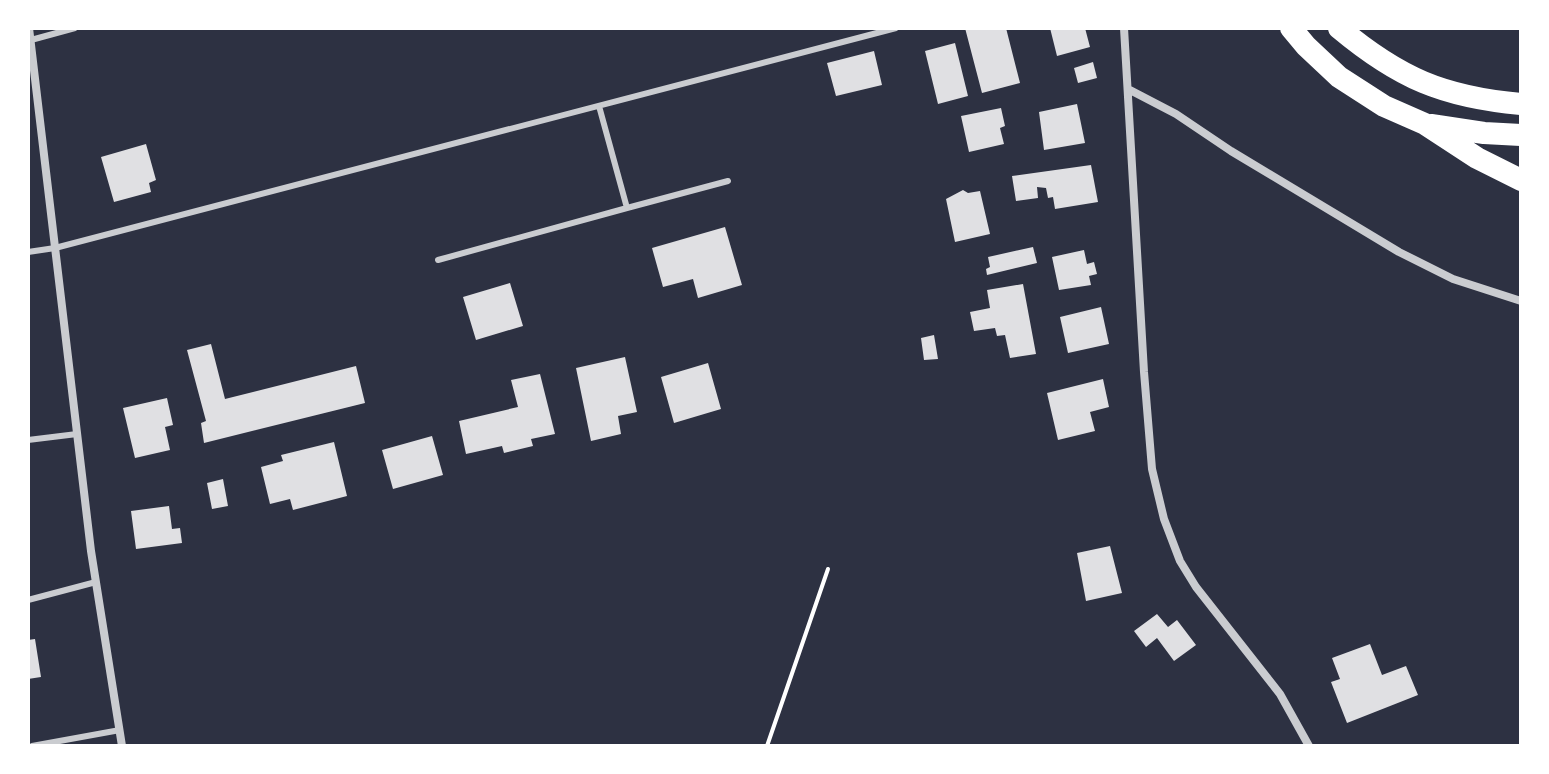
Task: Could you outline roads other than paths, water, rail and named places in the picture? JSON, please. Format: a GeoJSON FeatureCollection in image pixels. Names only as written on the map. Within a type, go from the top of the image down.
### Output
{"type":"FeatureCollection","features":[{"type":"Feature","properties":{"kind":"highway"},"geometry":{"type":"LineString","coordinates":[[1291,28],[1339,77],[1384,106],[1425,124],[1477,158],[1521,180]]}},
{"type":"Feature","properties":{"kind":"highway"},"geometry":{"type":"LineString","coordinates":[[1339,28],[1375,58],[1419,81],[1482,101],[1521,104]]}},
{"type":"Feature","properties":{"kind":"highway"},"geometry":{"type":"LineString","coordinates":[[1425,124],[1521,135]]}},
{"type":"Feature","properties":{"kind":"street"},"geometry":{"type":"LineString","coordinates":[[29,28],[32,80],[96,582],[122,746]]}},
{"type":"Feature","properties":{"kind":"street"},"geometry":{"type":"LineString","coordinates":[[1124,28],[1152,469],[1164,519],[1180,561],[1203,596],[1280,694],[1309,746]]}},
{"type":"Feature","properties":{"kind":"street"},"geometry":{"type":"LineString","coordinates":[[1128,89],[1176,114],[1231,151],[1399,252],[1453,279],[1521,301]]}},
{"type":"Feature","properties":{"kind":"lane"},"geometry":{"type":"LineString","coordinates":[[31,40],[75,28]]}},
{"type":"Feature","properties":{"kind":"lane"},"geometry":{"type":"LineString","coordinates":[[28,252],[55,248],[896,28]]}},
{"type":"Feature","properties":{"kind":"lane"},"geometry":{"type":"LineString","coordinates":[[599,106],[627,208]]}},
{"type":"Feature","properties":{"kind":"lane"},"geometry":{"type":"LineString","coordinates":[[438,260],[728,181]]}},
{"type":"Feature","properties":{"kind":"lane"},"geometry":{"type":"LineString","coordinates":[[28,440],[77,434]]}},
{"type":"Feature","properties":{"kind":"lane"},"geometry":{"type":"LineString","coordinates":[[28,600],[96,582]]}},
{"type":"Feature","properties":{"kind":"lane"},"geometry":{"type":"LineString","coordinates":[[32,746],[120,730]]}}]}
